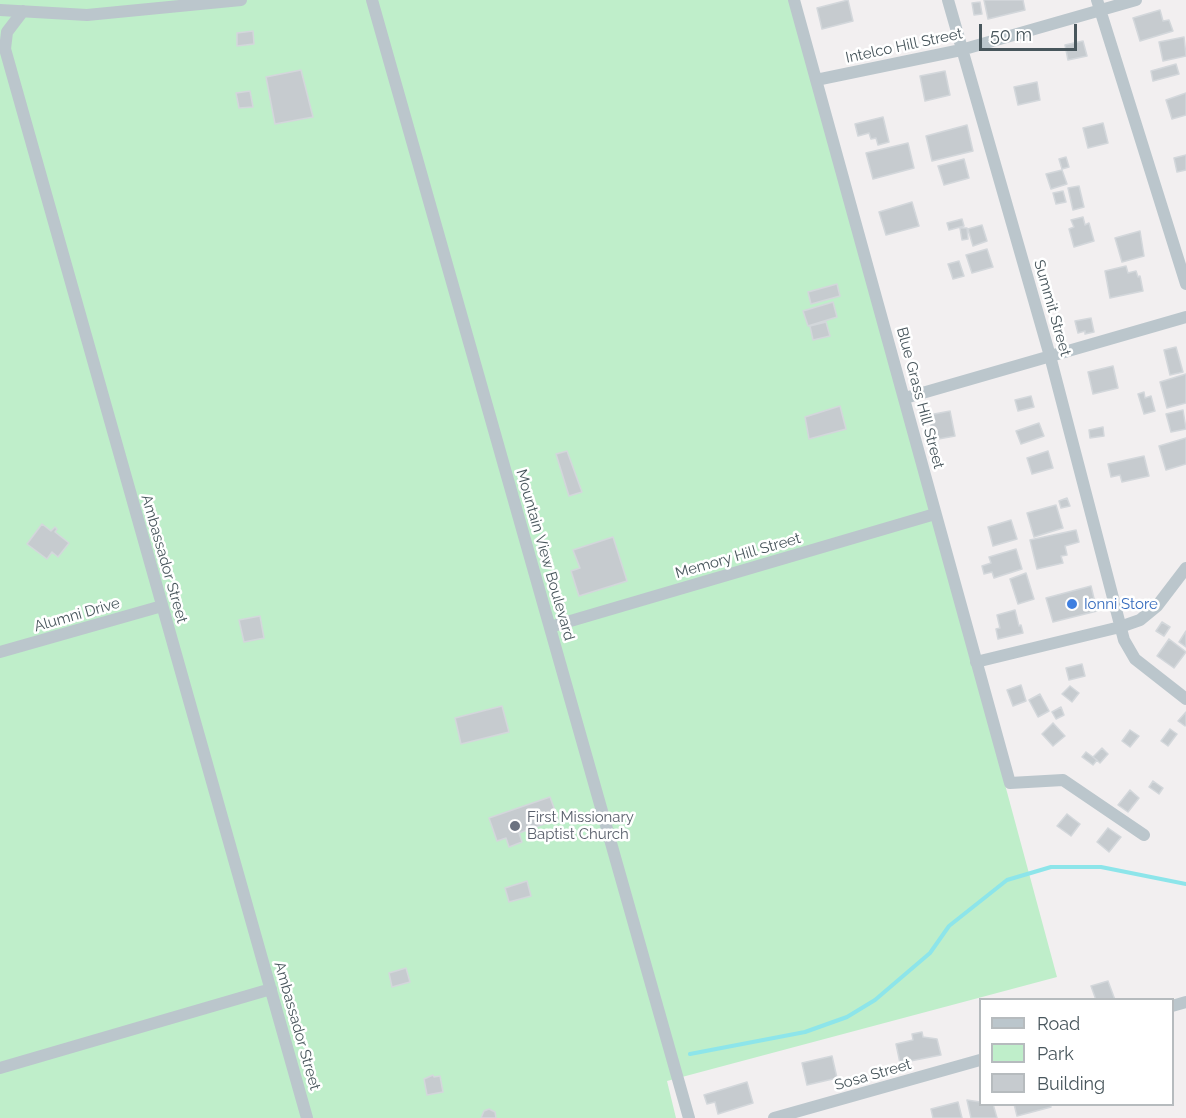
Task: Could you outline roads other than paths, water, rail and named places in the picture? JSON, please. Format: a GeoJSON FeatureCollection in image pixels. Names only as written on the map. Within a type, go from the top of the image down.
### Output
{"type":"FeatureCollection","features":[{"type":"Feature","properties":{"kind":"street"},"geometry":{"type":"LineString","coordinates":[[0,10],[87,15],[242,0]]}},
{"type":"Feature","properties":{"kind":"street","name":"Mountain View Boulevard"},"geometry":{"type":"LineString","coordinates":[[372,0],[688,1118]]}},
{"type":"Feature","properties":{"kind":"street","name":"Blue Grass Hill Street"},"geometry":{"type":"LineString","coordinates":[[794,0],[1010,783],[1063,780],[1144,835]]}},
{"type":"Feature","properties":{"kind":"street","name":"Summit Street"},"geometry":{"type":"LineString","coordinates":[[948,0],[1050,356],[1124,640],[1135,659],[1186,699]]}},
{"type":"Feature","properties":{"kind":"street","name":"Intelco Hill Street"},"geometry":{"type":"LineString","coordinates":[[816,80],[961,50],[1099,5],[1136,0]]}},
{"type":"Feature","properties":{"kind":"street"},"geometry":{"type":"LineString","coordinates":[[1099,5],[1186,284]]}},
{"type":"Feature","properties":{"kind":"street","name":"Ambassador Street"},"geometry":{"type":"LineString","coordinates":[[23,11],[7,33],[5,49],[307,1118]]}},
{"type":"Feature","properties":{"kind":"street"},"geometry":{"type":"LineString","coordinates":[[904,398],[1186,317]]}},
{"type":"Feature","properties":{"kind":"street","name":"Memory Hill Street"},"geometry":{"type":"LineString","coordinates":[[550,627],[935,514]]}},
{"type":"Feature","properties":{"kind":"street"},"geometry":{"type":"LineString","coordinates":[[976,662],[1120,627],[1140,620],[1148,614],[1186,568]]}},
{"type":"Feature","properties":{"kind":"street","name":"Alumni Drive"},"geometry":{"type":"LineString","coordinates":[[0,652],[162,606]]}},
{"type":"Feature","properties":{"kind":"street"},"geometry":{"type":"LineString","coordinates":[[0,1068],[271,989]]}},
{"type":"Feature","properties":{"kind":"street","name":"Sosa Street"},"geometry":{"type":"LineString","coordinates":[[774,1118],[979,1061]]}},
{"type":"Feature","properties":{"kind":"waterway"},"geometry":{"type":"LineString","coordinates":[[690,1054],[805,1032],[847,1017],[875,1000],[930,953],[949,926],[1007,880],[1051,867],[1101,867],[1186,884]]}},
{"type":"Feature","properties":{"kind":"place","name":"Ionni Store"},"geometry":{"type":"Point","coordinates":[1072,604]}},
{"type":"Feature","properties":{"kind":"place","name":"First Missionary Baptist Church"},"geometry":{"type":"Point","coordinates":[515,826]}}]}
